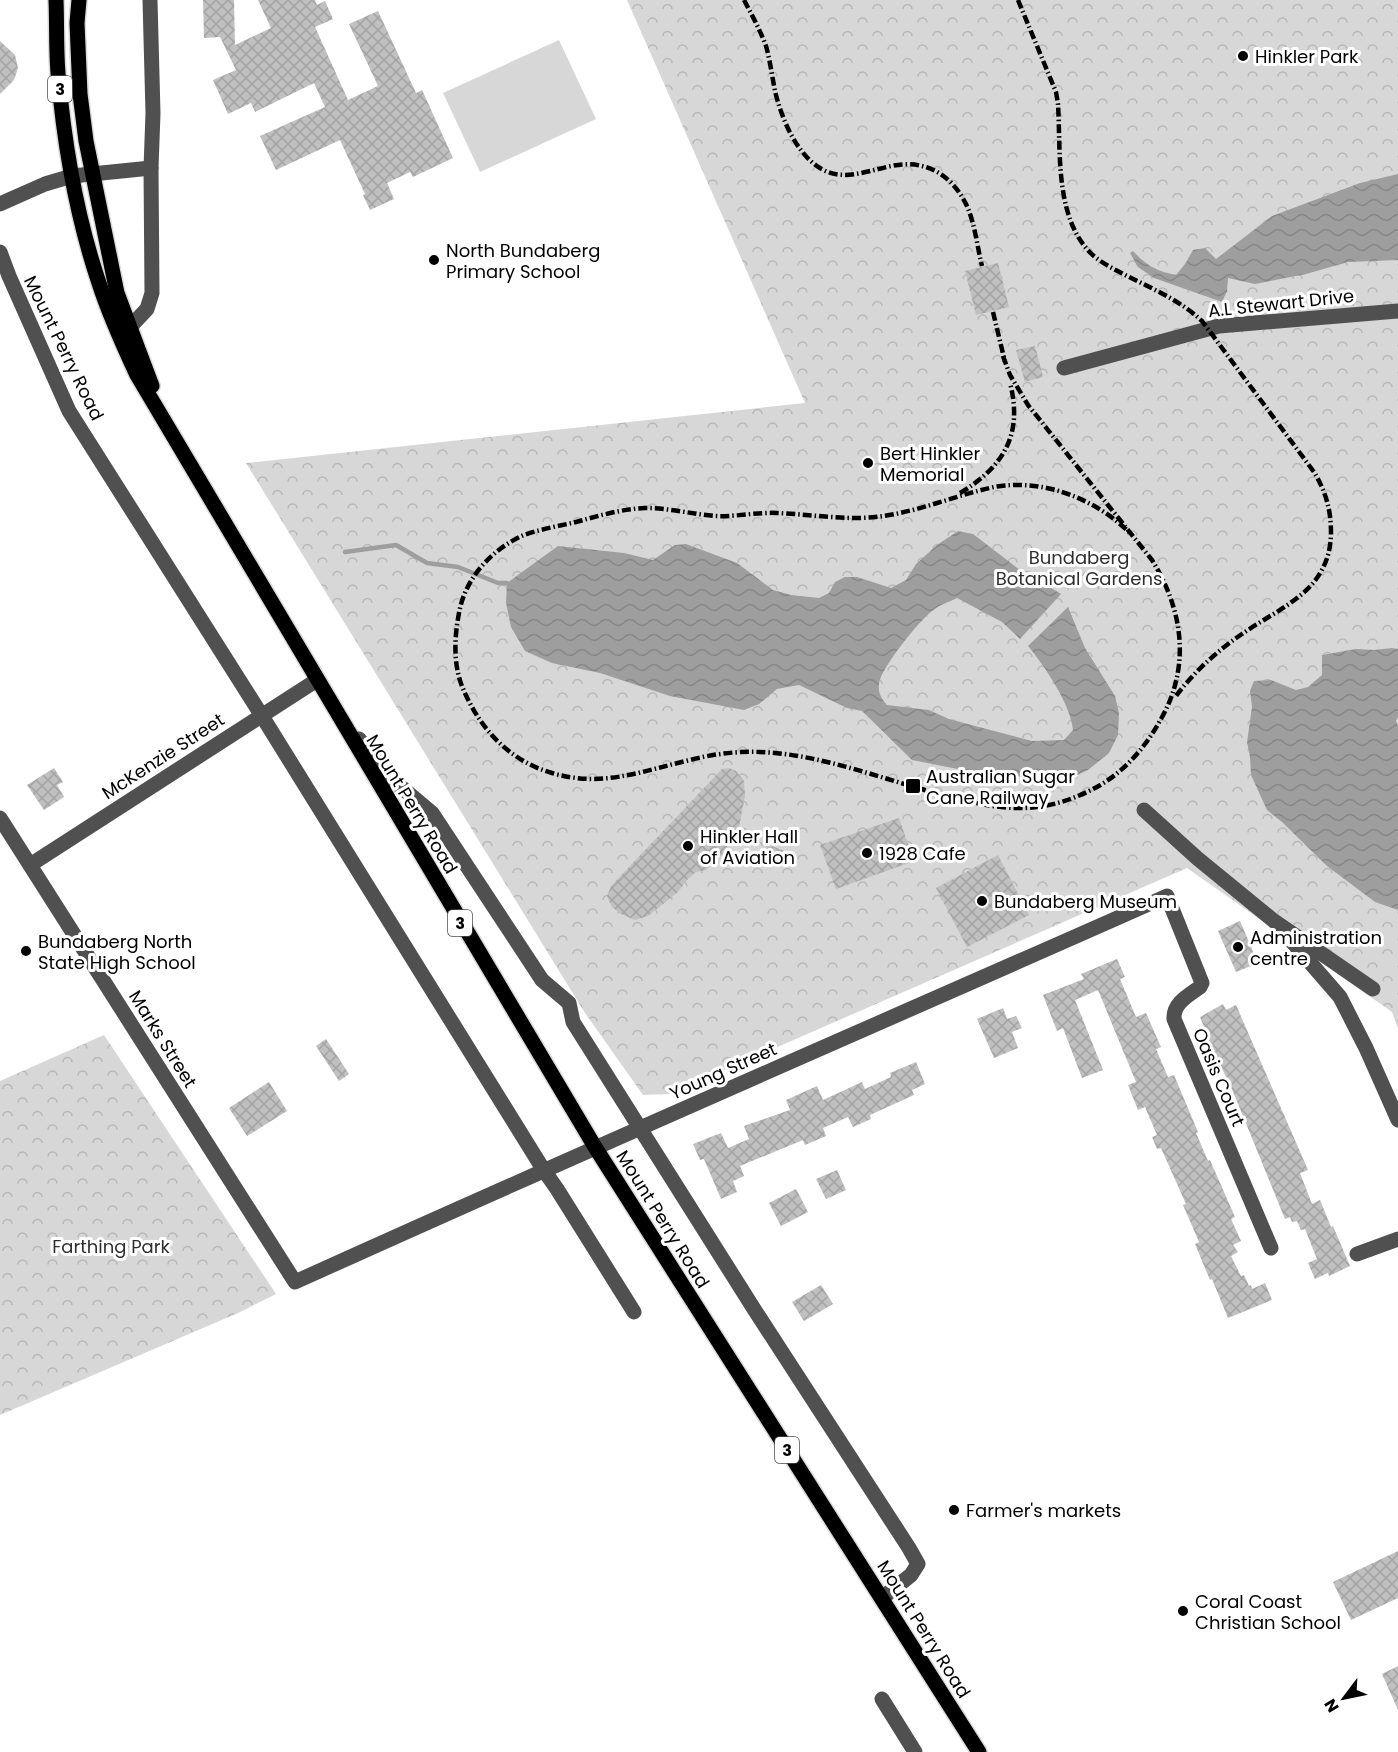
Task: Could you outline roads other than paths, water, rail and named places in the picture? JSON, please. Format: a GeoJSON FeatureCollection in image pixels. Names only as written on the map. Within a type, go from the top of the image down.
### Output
{"type":"FeatureCollection","features":[{"type":"Feature","properties":{"kind":"main road","name":"Mount Perry Road"},"geometry":{"type":"LineString","coordinates":[[56,0],[58,72],[72,176],[86,239],[99,282],[137,375],[327,699],[595,1147],[980,1752]]}},
{"type":"Feature","properties":{"kind":"main road","name":"Mount Perry Road"},"geometry":{"type":"LineString","coordinates":[[79,0],[77,23],[80,94],[86,141],[104,232],[117,293],[166,424]]}},
{"type":"Feature","properties":{"kind":"street"},"geometry":{"type":"LineString","coordinates":[[130,327],[147,309],[152,293],[153,113],[150,0]]}},
{"type":"Feature","properties":{"kind":"street"},"geometry":{"type":"LineString","coordinates":[[0,204],[45,184],[72,176],[151,168]]}},
{"type":"Feature","properties":{"kind":"street","name":"Mount Perry Road"},"geometry":{"type":"LineString","coordinates":[[0,252],[69,411],[634,1312]]}},
{"type":"Feature","properties":{"kind":"street","name":"A.L Stewart Drive"},"geometry":{"type":"LineString","coordinates":[[1064,368],[1219,326],[1398,311]]}},
{"type":"Feature","properties":{"kind":"street","name":"McKenzie Street"},"geometry":{"type":"LineString","coordinates":[[30,865],[317,680]]}},
{"type":"Feature","properties":{"kind":"street","name":"Mount Perry Road"},"geometry":{"type":"LineString","coordinates":[[327,699],[388,776],[432,813],[542,980],[569,1003],[573,1022],[772,1338],[918,1564],[911,1575],[882,1598]]}},
{"type":"Feature","properties":{"kind":"street"},"geometry":{"type":"LineString","coordinates":[[1144,810],[1197,858],[1274,921],[1373,989]]}},
{"type":"Feature","properties":{"kind":"street","name":"Marks Street"},"geometry":{"type":"LineString","coordinates":[[0,818],[294,1282]]}},
{"type":"Feature","properties":{"kind":"street","name":"Young Street"},"geometry":{"type":"LineString","coordinates":[[294,1282],[543,1169],[640,1129],[1167,896]]}},
{"type":"Feature","properties":{"kind":"street","name":"Oasis Court"},"geometry":{"type":"LineString","coordinates":[[1167,896],[1202,983],[1176,1006],[1173,1019],[1273,1253]]}},
{"type":"Feature","properties":{"kind":"street"},"geometry":{"type":"LineString","coordinates":[[1274,921],[1340,998],[1366,1048],[1398,1120]]}},
{"type":"Feature","properties":{"kind":"street"},"geometry":{"type":"LineString","coordinates":[[1357,1254],[1398,1239]]}},
{"type":"Feature","properties":{"kind":"street"},"geometry":{"type":"LineString","coordinates":[[882,1699],[915,1752]]}},
{"type":"Feature","properties":{"kind":"water"},"geometry":{"type":"Polygon","coordinates":[[[1398,174],[1398,260],[1348,262],[1306,274],[1255,284],[1228,278],[1227,291],[1222,302],[1154,278],[1138,267],[1130,253],[1133,251],[1157,270],[1176,275],[1193,250],[1205,248],[1216,259],[1272,216],[1360,183],[1398,174]]]}},
{"type":"Feature","properties":{"kind":"water"},"geometry":{"type":"Polygon","coordinates":[[[958,531],[973,534],[1037,583],[1048,586],[1061,594],[1020,639],[1002,622],[957,598],[938,607],[926,616],[886,668],[879,684],[882,698],[887,705],[929,710],[949,719],[1032,741],[1064,740],[1073,730],[1067,709],[1049,674],[1028,646],[1068,607],[1085,648],[1115,696],[1119,713],[1118,735],[1109,753],[1088,770],[1075,776],[1055,779],[983,774],[912,760],[862,711],[847,708],[799,685],[777,689],[759,704],[744,710],[670,696],[600,673],[552,663],[525,651],[511,627],[506,603],[507,583],[558,546],[624,553],[653,560],[675,545],[686,544],[737,563],[773,590],[791,595],[819,598],[829,593],[835,582],[845,577],[857,577],[891,588],[906,580],[916,564],[937,545],[958,531]]]}},
{"type":"Feature","properties":{"kind":"water"},"geometry":{"type":"Polygon","coordinates":[[[1356,649],[1398,649],[1398,717],[1396,721],[1398,726],[1398,910],[1375,902],[1327,866],[1267,810],[1251,775],[1247,742],[1252,707],[1250,691],[1254,681],[1271,680],[1296,690],[1308,687],[1322,675],[1322,655],[1356,649]]]}},
{"type":"Feature","properties":{"kind":"waterway"},"geometry":{"type":"LineString","coordinates":[[345,552],[396,545],[427,563],[458,567],[498,583],[507,583]]}},
{"type":"Feature","properties":{"kind":"railway"},"geometry":{"type":"LineString","coordinates":[[744,0],[766,46],[775,91],[784,120],[799,148],[806,156],[822,169],[841,175],[903,164],[926,167],[936,171],[953,184],[966,204],[974,227],[982,266]]}},
{"type":"Feature","properties":{"kind":"railway"},"geometry":{"type":"LineString","coordinates":[[1018,0],[1056,92],[1062,186],[1072,225],[1082,242],[1095,257],[1176,301],[1202,321],[1314,472],[1325,494],[1329,509],[1331,533],[1329,553],[1313,583],[1301,595],[1224,647],[1198,670],[1176,696]]}},
{"type":"Feature","properties":{"kind":"railway"},"geometry":{"type":"LineString","coordinates":[[993,312],[1005,362]]}},
{"type":"Feature","properties":{"kind":"railway"},"geometry":{"type":"LineString","coordinates":[[1003,356],[1010,375],[1028,405],[1152,560],[1171,598],[1179,638],[1180,659],[1177,679],[1161,719],[1147,741],[1130,762],[1110,779],[1087,792],[1066,800],[1047,806],[1028,808],[991,806],[804,757],[760,752],[707,756],[638,773],[588,779],[552,773],[523,761],[499,742],[479,719],[460,682],[456,663],[456,633],[462,600],[474,577],[491,557],[512,541],[537,531],[610,513],[645,508],[715,516],[769,513],[847,518],[875,517],[909,511],[994,487],[1013,485],[1050,489],[1085,501],[1131,534]]}},
{"type":"Feature","properties":{"kind":"railway"},"geometry":{"type":"LineString","coordinates":[[960,493],[989,471],[1007,447],[1014,417],[1010,383]]}},
{"type":"Feature","properties":{"kind":"place","name":"Hinkler Park"},"geometry":{"type":"Point","coordinates":[1243,56]}},
{"type":"Feature","properties":{"kind":"place","name":"North Bundaberg Primary School"},"geometry":{"type":"Point","coordinates":[434,260]}},
{"type":"Feature","properties":{"kind":"place","name":"Bert Hinkler Memorial"},"geometry":{"type":"Point","coordinates":[868,463]}},
{"type":"Feature","properties":{"kind":"place","name":"Australian Sugar Cane Railway"},"geometry":{"type":"Point","coordinates":[913,786]}},
{"type":"Feature","properties":{"kind":"place","name":"Hinkler Hall of Aviation"},"geometry":{"type":"Point","coordinates":[688,846]}},
{"type":"Feature","properties":{"kind":"place","name":"1928 Cafe"},"geometry":{"type":"Point","coordinates":[867,853]}},
{"type":"Feature","properties":{"kind":"place","name":"Bundaberg Museum"},"geometry":{"type":"Point","coordinates":[982,901]}},
{"type":"Feature","properties":{"kind":"place","name":"Administration centre"},"geometry":{"type":"Point","coordinates":[1238,947]}},
{"type":"Feature","properties":{"kind":"place","name":"Bundaberg North State High School"},"geometry":{"type":"Point","coordinates":[26,951]}},
{"type":"Feature","properties":{"kind":"place","name":"Farmer's markets"},"geometry":{"type":"Point","coordinates":[954,1510]}},
{"type":"Feature","properties":{"kind":"place","name":"Coral Coast Christian School"},"geometry":{"type":"Point","coordinates":[1183,1611]}},
{"type":"Feature","properties":{"kind":"park label","name":"Bundaberg Botanical Gardens"},"geometry":{"type":"Point","coordinates":[1079,567]}},
{"type":"Feature","properties":{"kind":"park label","name":"Farthing Park"},"geometry":{"type":"Point","coordinates":[111,1246]}}]}
